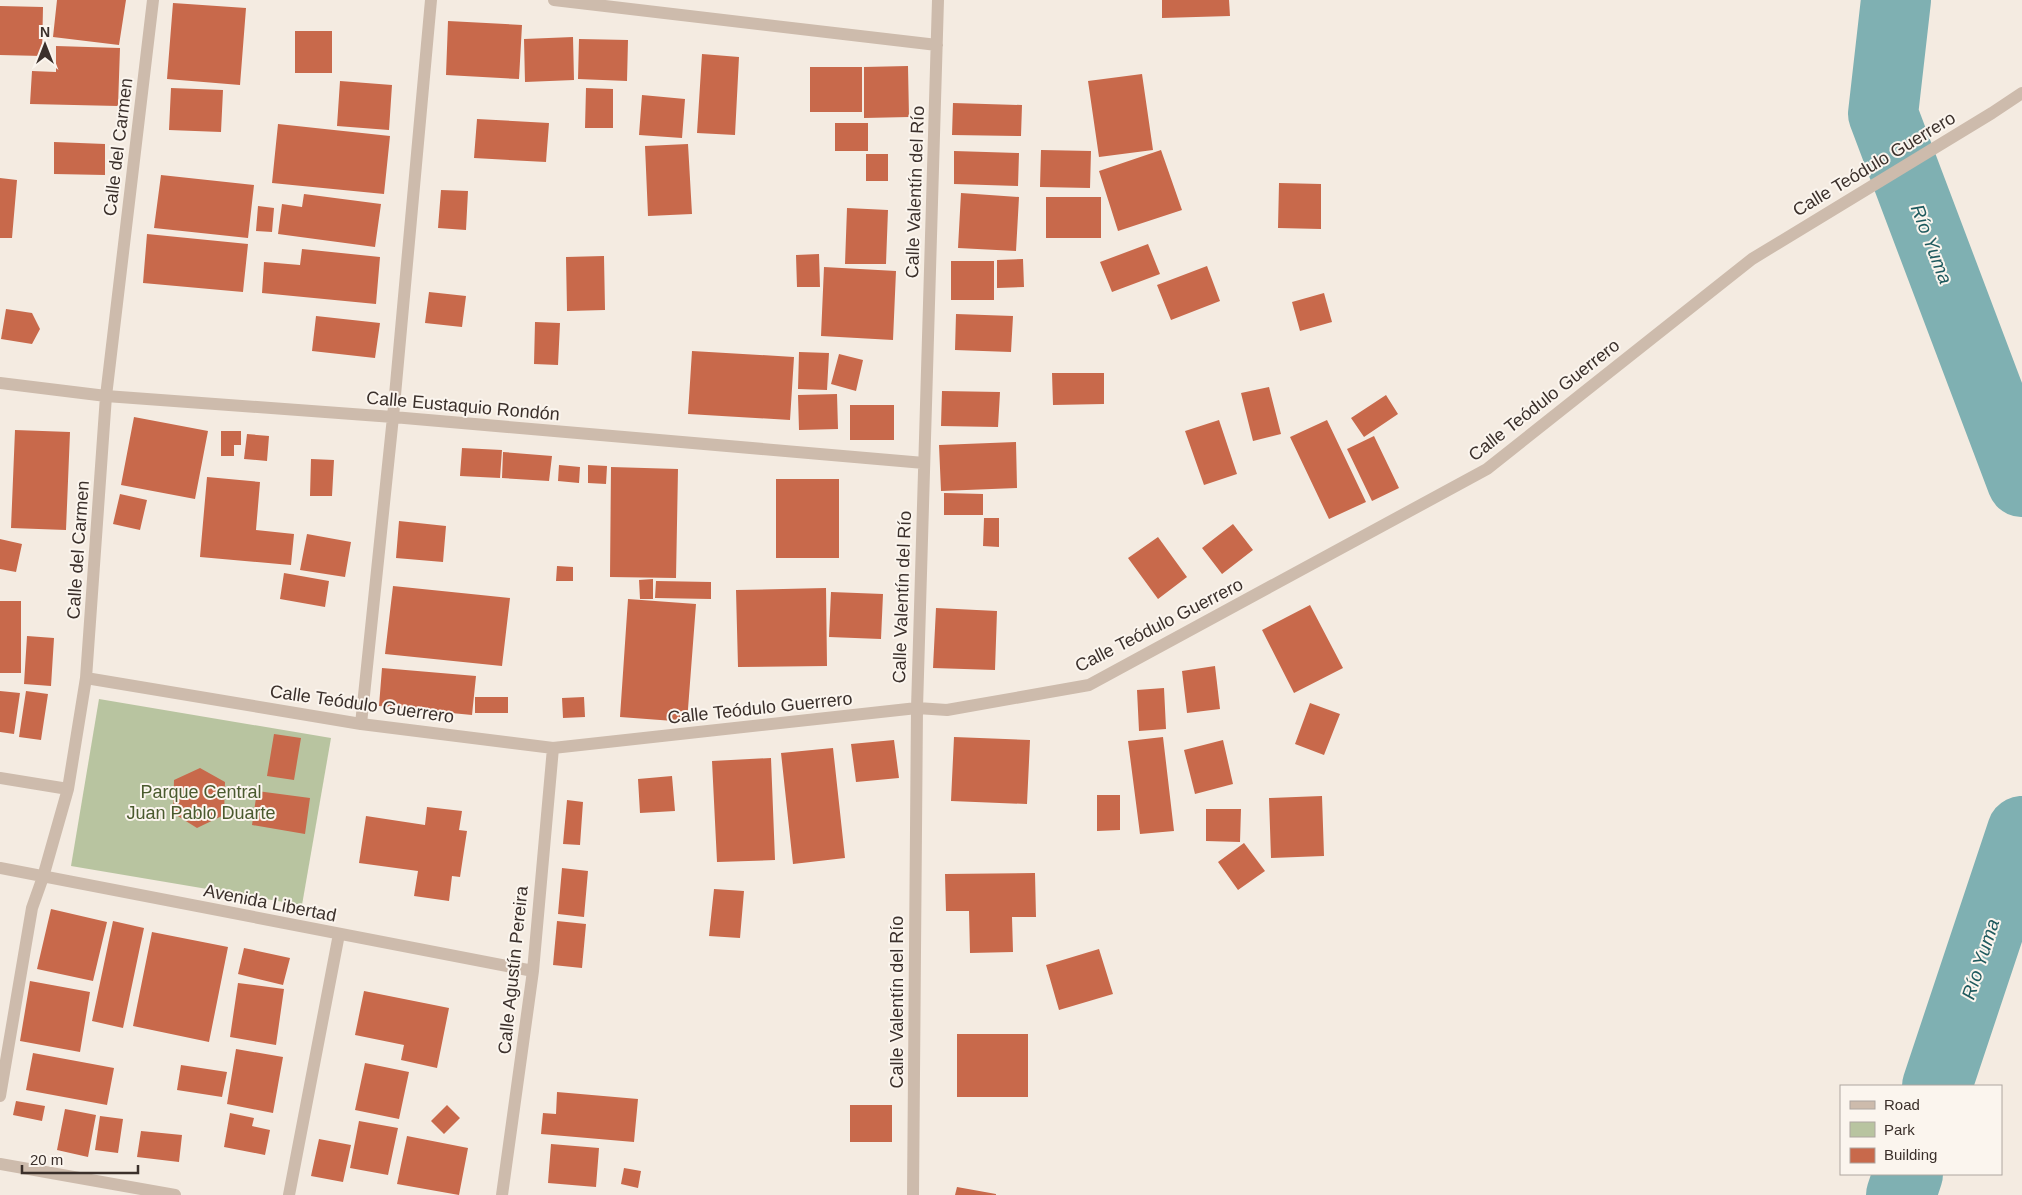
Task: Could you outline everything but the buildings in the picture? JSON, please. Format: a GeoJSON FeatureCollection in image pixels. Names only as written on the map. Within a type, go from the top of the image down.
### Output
{"type":"FeatureCollection","features":[{"type":"Feature","properties":{"kind":"street","name":"Calle del Carmen"},"geometry":{"type":"LineString","coordinates":[[0,1096],[32,908],[43,877],[68,789],[86,678],[106,396],[154,0]]}},
{"type":"Feature","properties":{"kind":"street"},"geometry":{"type":"LineString","coordinates":[[361,724],[393,417],[431,0]]}},
{"type":"Feature","properties":{"kind":"street"},"geometry":{"type":"LineString","coordinates":[[554,0],[937,44]]}},
{"type":"Feature","properties":{"kind":"street","name":"Calle Valentín del Río"},"geometry":{"type":"LineString","coordinates":[[913,1195],[917,708],[938,0]]}},
{"type":"Feature","properties":{"kind":"street","name":"Calle Teódulo Guerrero"},"geometry":{"type":"LineString","coordinates":[[86,678],[361,724],[553,748],[917,708],[947,710],[1089,685],[1487,468],[1752,259],[1992,114],[2022,93]]}},
{"type":"Feature","properties":{"kind":"street","name":"Calle Eustaquio Rondón"},"geometry":{"type":"LineString","coordinates":[[0,383],[106,396],[393,417],[924,463]]}},
{"type":"Feature","properties":{"kind":"street","name":"Calle Agustín Pereira"},"geometry":{"type":"LineString","coordinates":[[502,1195],[534,971],[553,748]]}},
{"type":"Feature","properties":{"kind":"street"},"geometry":{"type":"LineString","coordinates":[[0,778],[68,789]]}},
{"type":"Feature","properties":{"kind":"street","name":"Avenida Libertad"},"geometry":{"type":"LineString","coordinates":[[0,868],[534,971]]}},
{"type":"Feature","properties":{"kind":"street"},"geometry":{"type":"LineString","coordinates":[[289,1195],[338,934]]}},
{"type":"Feature","properties":{"kind":"street"},"geometry":{"type":"LineString","coordinates":[[0,1164],[175,1195]]}},
{"type":"Feature","properties":{"kind":"green space","name":"Parque Central Juan Pablo Duarte"},"geometry":{"type":"Polygon","coordinates":[[[99,699],[331,738],[302,905],[71,866],[99,699]]]}},
{"type":"Feature","properties":{"kind":"waterway","name":"Río Yuma"},"geometry":{"type":"LineString","coordinates":[[1896,0],[1883,114],[2022,482]]}},
{"type":"Feature","properties":{"kind":"waterway","name":"Río Yuma"},"geometry":{"type":"LineString","coordinates":[[1937,1085],[2022,831]]}},
{"type":"Feature","properties":{"kind":"waterway","name":"Río Yuma"},"geometry":{"type":"LineString","coordinates":[[1901,1195],[1908,1175]]}}]}
